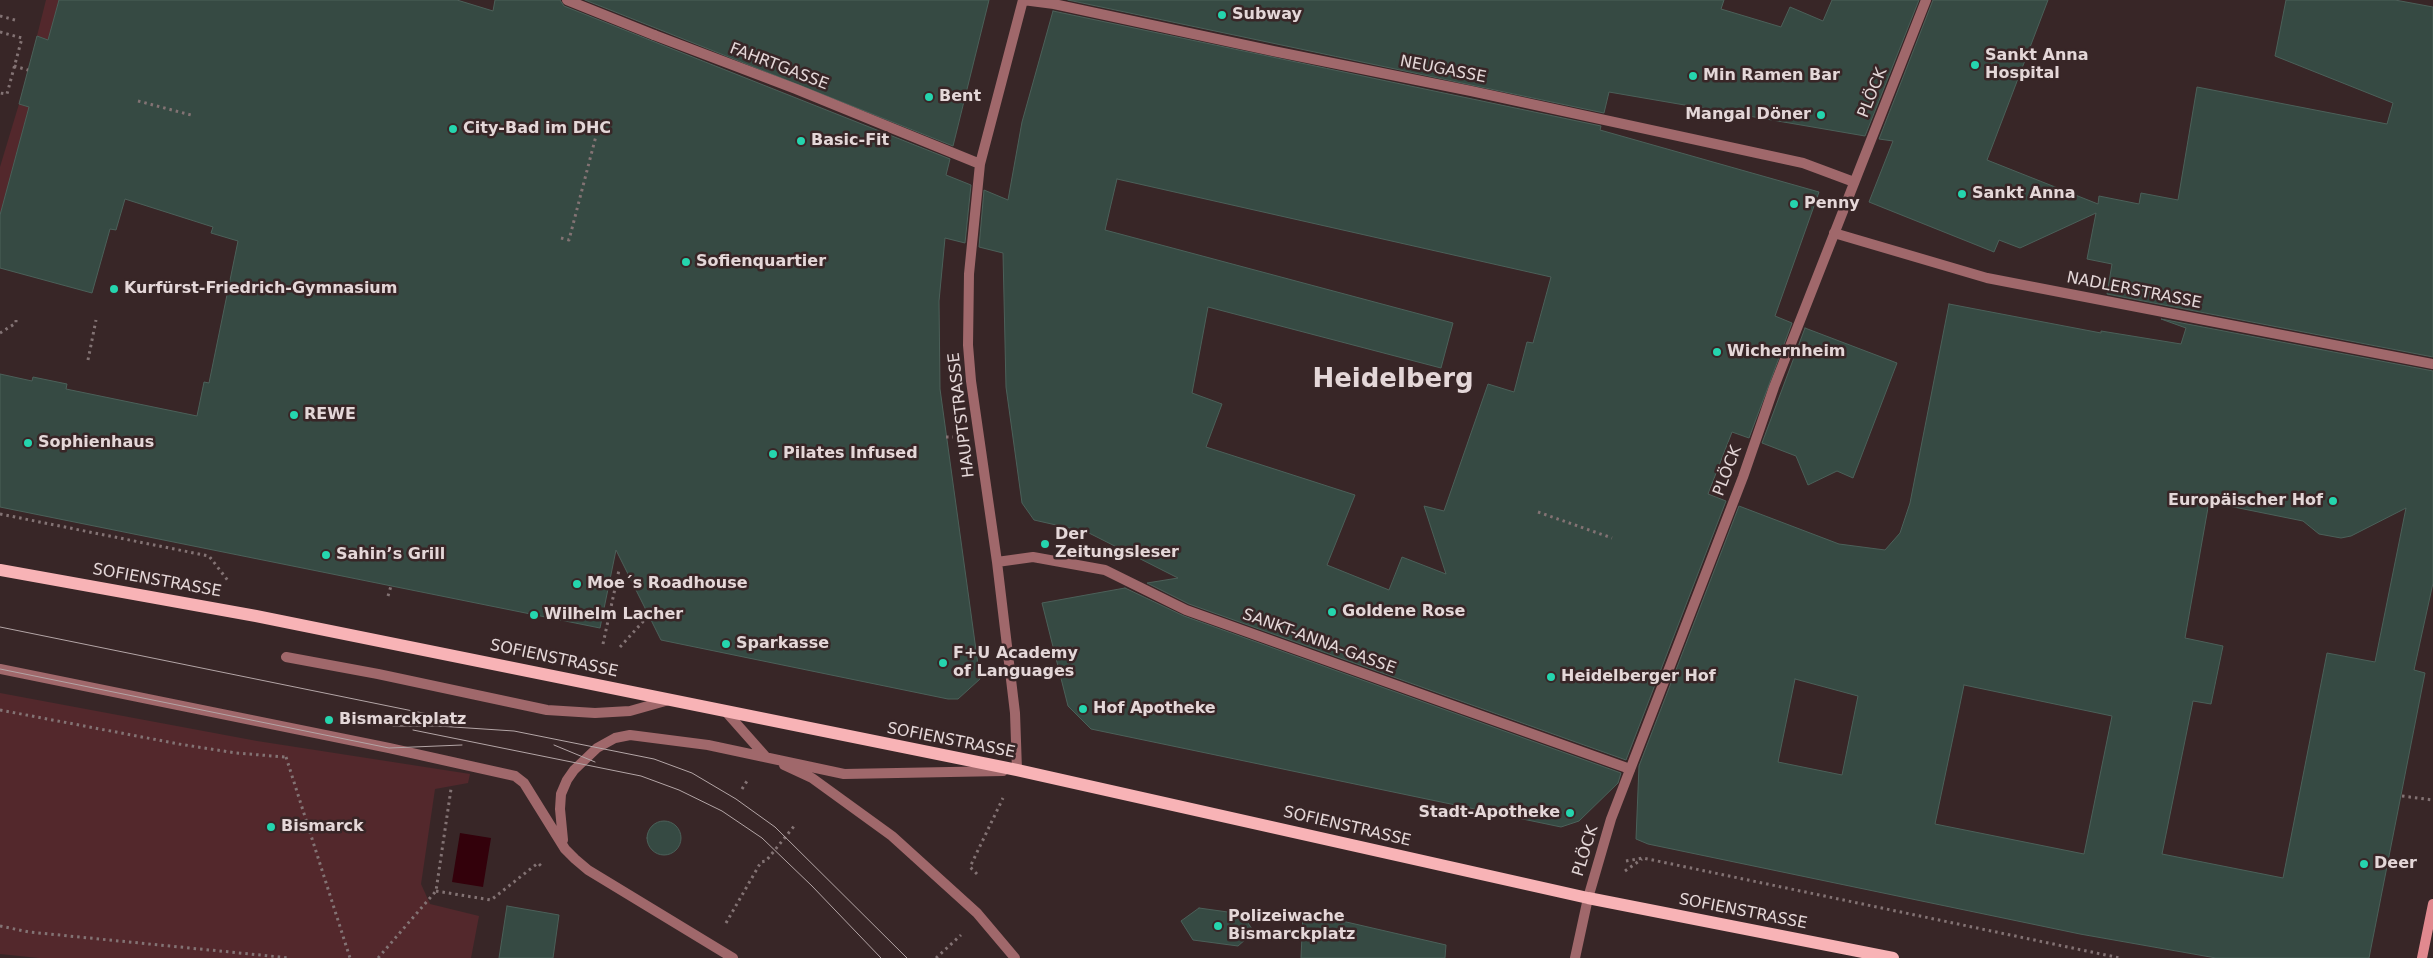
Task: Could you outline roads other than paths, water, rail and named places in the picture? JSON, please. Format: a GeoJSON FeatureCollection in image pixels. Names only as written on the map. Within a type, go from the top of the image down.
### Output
{"type":"FeatureCollection","features":[{"type":"Feature","properties":{"kind":"main road","name":"SOFIENSTRASSE"},"geometry":{"type":"LineString","coordinates":[[0,570],[266,618],[727,713],[1017,770],[1588,898],[1893,958]]}},
{"type":"Feature","properties":{"kind":"main road"},"geometry":{"type":"LineString","coordinates":[[2422,958],[2433,904]]}},
{"type":"Feature","properties":{"kind":"street","name":"FAHRTGASSE"},"geometry":{"type":"LineString","coordinates":[[567,0],[796,89],[980,164]]}},
{"type":"Feature","properties":{"kind":"street","name":"NEUGASSE"},"geometry":{"type":"LineString","coordinates":[[1023,0],[1054,4],[1803,162],[1854,182]]}},
{"type":"Feature","properties":{"kind":"street","name":"HAUPTSTRASSE"},"geometry":{"type":"LineString","coordinates":[[1017,770],[1015,713],[997,562],[970,382],[968,346],[969,274],[980,164],[1023,0]]}},
{"type":"Feature","properties":{"kind":"street","name":"PLÖCK"},"geometry":{"type":"LineString","coordinates":[[1575,958],[1588,898],[1611,819],[1834,233],[1926,0]]}},
{"type":"Feature","properties":{"kind":"street","name":"NADLERSTRASSE"},"geometry":{"type":"LineString","coordinates":[[1834,233],[1987,278],[2433,364]]}},
{"type":"Feature","properties":{"kind":"street","name":"SANKT-ANNA-GASSE"},"geometry":{"type":"LineString","coordinates":[[997,562],[1033,557],[1105,570],[1186,610],[1630,769]]}},
{"type":"Feature","properties":{"kind":"street"},"geometry":{"type":"LineString","coordinates":[[286,657],[378,674],[547,710],[595,713],[630,711],[670,700]]}},
{"type":"Feature","properties":{"kind":"street"},"geometry":{"type":"LineString","coordinates":[[0,669],[408,751],[515,776],[524,783],[565,849],[588,870],[733,958]]}},
{"type":"Feature","properties":{"kind":"street"},"geometry":{"type":"LineString","coordinates":[[727,713],[764,756],[812,778],[892,836],[976,913],[1015,958]]}},
{"type":"Feature","properties":{"kind":"street"},"geometry":{"type":"LineString","coordinates":[[565,849],[560,809],[561,794],[567,780],[598,748],[615,738],[630,735],[698,744],[764,756],[844,774],[1017,770]]}},
{"type":"Feature","properties":{"kind":"tram line"},"geometry":{"type":"LineString","coordinates":[[0,627],[462,721]]}},
{"type":"Feature","properties":{"kind":"tram line"},"geometry":{"type":"LineString","coordinates":[[0,669],[389,748],[462,745]]}},
{"type":"Feature","properties":{"kind":"tram line"},"geometry":{"type":"LineString","coordinates":[[393,726],[438,726],[514,731],[654,759],[692,773],[736,799],[775,827],[907,958]]}},
{"type":"Feature","properties":{"kind":"tram line"},"geometry":{"type":"LineString","coordinates":[[413,730],[641,776],[679,790],[722,811],[762,838],[812,886],[881,958]]}},
{"type":"Feature","properties":{"kind":"tram line"},"geometry":{"type":"LineString","coordinates":[[554,745],[595,762]]}},
{"type":"Feature","properties":{"kind":"place","name":"Subway"},"geometry":{"type":"Point","coordinates":[1222,15]}},
{"type":"Feature","properties":{"kind":"place","name":"Sankt Anna Hospital"},"geometry":{"type":"Point","coordinates":[1975,65]}},
{"type":"Feature","properties":{"kind":"place","name":"Min Ramen Bar"},"geometry":{"type":"Point","coordinates":[1693,76]}},
{"type":"Feature","properties":{"kind":"place","name":"Bent"},"geometry":{"type":"Point","coordinates":[929,97]}},
{"type":"Feature","properties":{"kind":"place","name":"Mangal Döner"},"geometry":{"type":"Point","coordinates":[1821,115]}},
{"type":"Feature","properties":{"kind":"place","name":"City-Bad im DHC"},"geometry":{"type":"Point","coordinates":[453,129]}},
{"type":"Feature","properties":{"kind":"place","name":"Basic-Fit"},"geometry":{"type":"Point","coordinates":[801,141]}},
{"type":"Feature","properties":{"kind":"place","name":"Sankt Anna"},"geometry":{"type":"Point","coordinates":[1962,194]}},
{"type":"Feature","properties":{"kind":"place","name":"Penny"},"geometry":{"type":"Point","coordinates":[1794,204]}},
{"type":"Feature","properties":{"kind":"place","name":"Sofienquartier"},"geometry":{"type":"Point","coordinates":[686,262]}},
{"type":"Feature","properties":{"kind":"place","name":"Kurfürst-Friedrich-Gymnasium"},"geometry":{"type":"Point","coordinates":[114,289]}},
{"type":"Feature","properties":{"kind":"place","name":"Wichernheim"},"geometry":{"type":"Point","coordinates":[1717,352]}},
{"type":"Feature","properties":{"kind":"place","name":"REWE"},"geometry":{"type":"Point","coordinates":[294,415]}},
{"type":"Feature","properties":{"kind":"place","name":"Sophienhaus"},"geometry":{"type":"Point","coordinates":[28,443]}},
{"type":"Feature","properties":{"kind":"place","name":"Pilates Infused"},"geometry":{"type":"Point","coordinates":[773,454]}},
{"type":"Feature","properties":{"kind":"place","name":"Europäischer Hof"},"geometry":{"type":"Point","coordinates":[2333,501]}},
{"type":"Feature","properties":{"kind":"place","name":"Der Zeitungsleser"},"geometry":{"type":"Point","coordinates":[1045,544]}},
{"type":"Feature","properties":{"kind":"place","name":"Sahin’s Grill"},"geometry":{"type":"Point","coordinates":[326,555]}},
{"type":"Feature","properties":{"kind":"place","name":"Moe´s Roadhouse"},"geometry":{"type":"Point","coordinates":[577,584]}},
{"type":"Feature","properties":{"kind":"place","name":"Goldene Rose"},"geometry":{"type":"Point","coordinates":[1332,612]}},
{"type":"Feature","properties":{"kind":"place","name":"Wilhelm Lacher"},"geometry":{"type":"Point","coordinates":[534,615]}},
{"type":"Feature","properties":{"kind":"place","name":"Sparkasse"},"geometry":{"type":"Point","coordinates":[726,644]}},
{"type":"Feature","properties":{"kind":"place","name":"F+U Academy of Languages"},"geometry":{"type":"Point","coordinates":[943,663]}},
{"type":"Feature","properties":{"kind":"place","name":"Heidelberger Hof"},"geometry":{"type":"Point","coordinates":[1551,677]}},
{"type":"Feature","properties":{"kind":"place","name":"Hof Apotheke"},"geometry":{"type":"Point","coordinates":[1083,709]}},
{"type":"Feature","properties":{"kind":"place","name":"Bismarckplatz"},"geometry":{"type":"Point","coordinates":[329,720]}},
{"type":"Feature","properties":{"kind":"place","name":"Stadt-Apotheke"},"geometry":{"type":"Point","coordinates":[1570,813]}},
{"type":"Feature","properties":{"kind":"place","name":"Bismarck"},"geometry":{"type":"Point","coordinates":[271,827]}},
{"type":"Feature","properties":{"kind":"place","name":"Deer"},"geometry":{"type":"Point","coordinates":[2364,864]}},
{"type":"Feature","properties":{"kind":"place","name":"Polizeiwache Bismarckplatz"},"geometry":{"type":"Point","coordinates":[1218,926]}},
{"type":"Feature","properties":{"kind":"district","name":"Heidelberg"},"geometry":{"type":"Point","coordinates":[1393,380]}}]}
